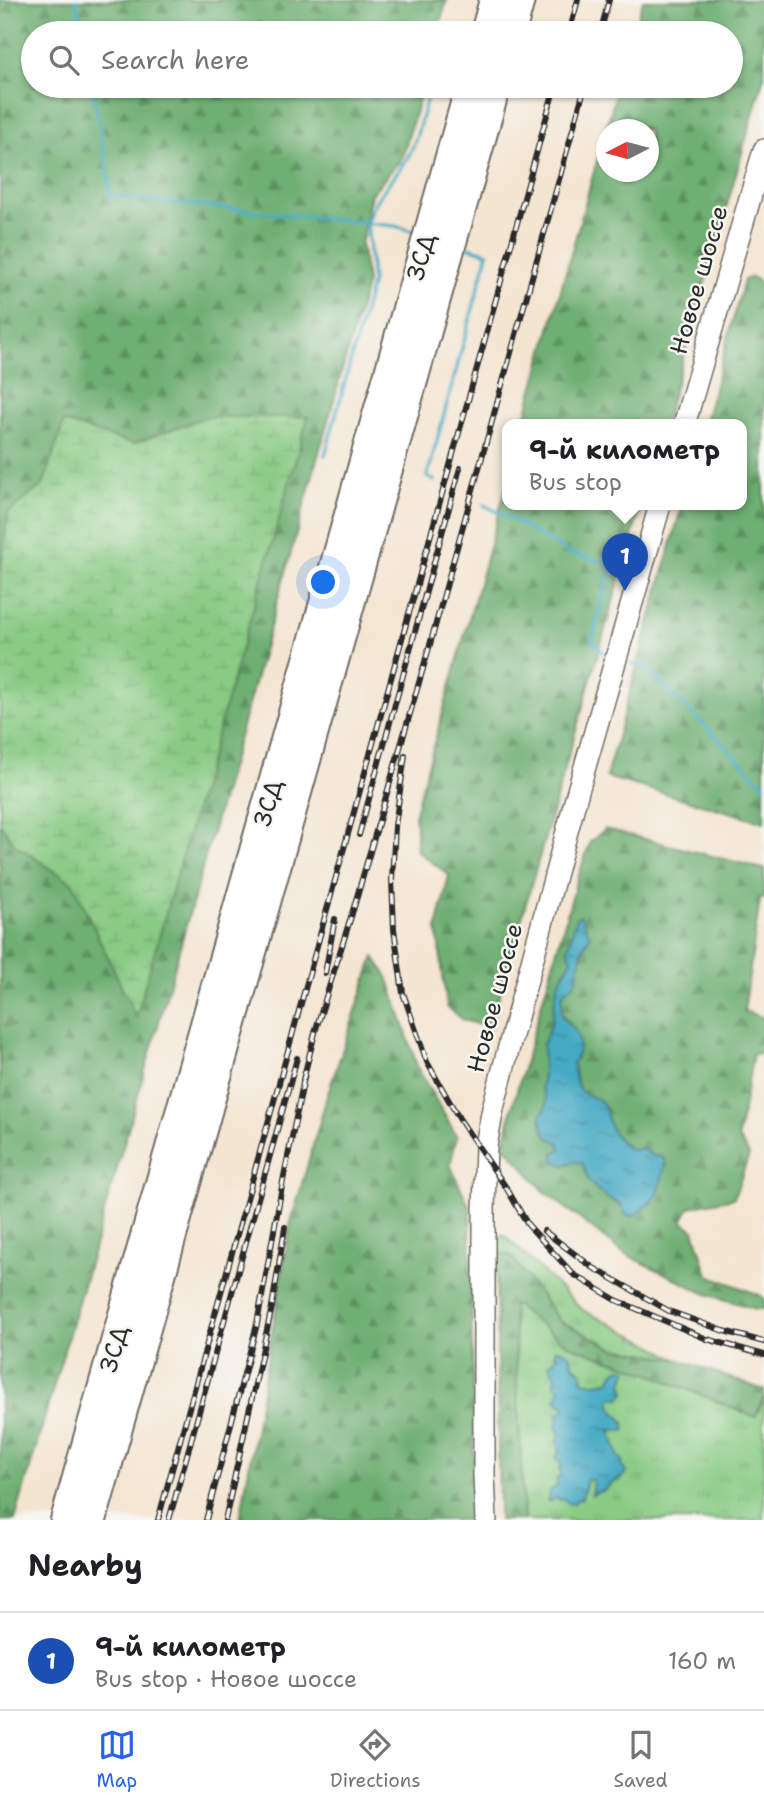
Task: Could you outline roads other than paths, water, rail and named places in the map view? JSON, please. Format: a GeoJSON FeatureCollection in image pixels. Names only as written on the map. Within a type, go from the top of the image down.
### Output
{"type":"FeatureCollection","features":[{"type":"Feature","properties":{"kind":"highway"},"geometry":{"type":"LineString","coordinates":[[488,21],[494,0]]}},
{"type":"Feature","properties":{"kind":"highway"},"geometry":{"type":"LineString","coordinates":[[514,21],[520,0]]}},
{"type":"Feature","properties":{"kind":"highway","name":"ЗСД"},"geometry":{"type":"LineString","coordinates":[[92,1520],[439,239],[468,98]]}},
{"type":"Feature","properties":{"kind":"highway","name":"ЗСД"},"geometry":{"type":"LineString","coordinates":[[65,1520],[439,239],[492,98]]}},
{"type":"Feature","properties":{"kind":"main road","name":"Новое шоссе"},"geometry":{"type":"LineString","coordinates":[[686,419],[764,150]]}},
{"type":"Feature","properties":{"kind":"main road","name":"Новое шоссе"},"geometry":{"type":"LineString","coordinates":[[486,1520],[486,1146],[503,1069],[572,811],[659,510]]}},
{"type":"Feature","properties":{"kind":"water"},"geometry":{"type":"Polygon","coordinates":[[[580,915],[590,936],[582,949],[576,982],[563,993],[561,1008],[564,1019],[578,1038],[578,1051],[572,1063],[577,1084],[583,1093],[603,1104],[612,1129],[624,1144],[632,1150],[642,1148],[651,1155],[664,1158],[665,1165],[658,1194],[642,1211],[632,1216],[625,1214],[622,1205],[606,1197],[589,1182],[582,1162],[564,1165],[553,1161],[554,1153],[561,1149],[559,1142],[550,1139],[545,1133],[541,1116],[546,1102],[541,1088],[543,1044],[551,1025],[557,986],[572,959],[568,949],[576,918],[580,915]]]}},
{"type":"Feature","properties":{"kind":"water"},"geometry":{"type":"Polygon","coordinates":[[[555,1349],[571,1355],[572,1364],[582,1372],[583,1381],[610,1381],[615,1371],[621,1368],[628,1370],[622,1384],[625,1392],[620,1398],[610,1398],[612,1409],[624,1422],[625,1431],[610,1430],[627,1473],[594,1495],[591,1495],[593,1480],[587,1480],[582,1498],[574,1504],[556,1497],[547,1501],[561,1474],[559,1470],[562,1465],[556,1458],[560,1449],[557,1442],[560,1435],[556,1427],[559,1421],[557,1414],[565,1410],[556,1400],[560,1389],[554,1384],[556,1376],[549,1365],[557,1357],[555,1349]]]}},
{"type":"Feature","properties":{"kind":"waterway"},"geometry":{"type":"LineString","coordinates":[[76,0],[80,21]]}},
{"type":"Feature","properties":{"kind":"waterway"},"geometry":{"type":"LineString","coordinates":[[94,98],[110,196],[395,226],[417,232]]}},
{"type":"Feature","properties":{"kind":"waterway"},"geometry":{"type":"LineString","coordinates":[[325,455],[372,282],[367,223],[381,193],[412,149],[427,98]]}},
{"type":"Feature","properties":{"kind":"waterway"},"geometry":{"type":"LineString","coordinates":[[435,481],[427,477],[488,253],[462,245]]}},
{"type":"Feature","properties":{"kind":"waterway"},"geometry":{"type":"LineString","coordinates":[[484,505],[567,552],[611,564],[592,640],[604,653]]}},
{"type":"Feature","properties":{"kind":"waterway"},"geometry":{"type":"LineString","coordinates":[[632,664],[645,666],[764,785]]}},
{"type":"Feature","properties":{"kind":"railway"},"geometry":{"type":"LineString","coordinates":[[572,21],[578,0]]}},
{"type":"Feature","properties":{"kind":"railway"},"geometry":{"type":"LineString","coordinates":[[603,21],[609,0]]}},
{"type":"Feature","properties":{"kind":"railway"},"geometry":{"type":"LineString","coordinates":[[158,1520],[552,98]]}},
{"type":"Feature","properties":{"kind":"railway"},"geometry":{"type":"LineString","coordinates":[[303,1080],[431,641],[582,98]]}},
{"type":"Feature","properties":{"kind":"railway"},"geometry":{"type":"LineString","coordinates":[[359,835],[460,468]]}},
{"type":"Feature","properties":{"kind":"railway"},"geometry":{"type":"LineString","coordinates":[[405,755],[395,826],[392,879],[394,929],[403,993],[427,1062],[460,1120],[528,1225],[573,1274],[616,1300],[707,1339],[764,1355]]}},
{"type":"Feature","properties":{"kind":"railway"},"geometry":{"type":"LineString","coordinates":[[325,973],[335,919]]}},
{"type":"Feature","properties":{"kind":"railway"},"geometry":{"type":"LineString","coordinates":[[169,1520],[297,1058]]}},
{"type":"Feature","properties":{"kind":"railway"},"geometry":{"type":"LineString","coordinates":[[206,1520],[257,1324],[305,1073]]}},
{"type":"Feature","properties":{"kind":"railway"},"geometry":{"type":"LineString","coordinates":[[225,1520],[272,1307],[285,1227]]}},
{"type":"Feature","properties":{"kind":"railway"},"geometry":{"type":"LineString","coordinates":[[544,1231],[592,1267],[669,1311],[764,1342]]}},
{"type":"Feature","properties":{"kind":"place","name":"9-й километр"},"geometry":{"type":"Point","coordinates":[625,591]}}]}
